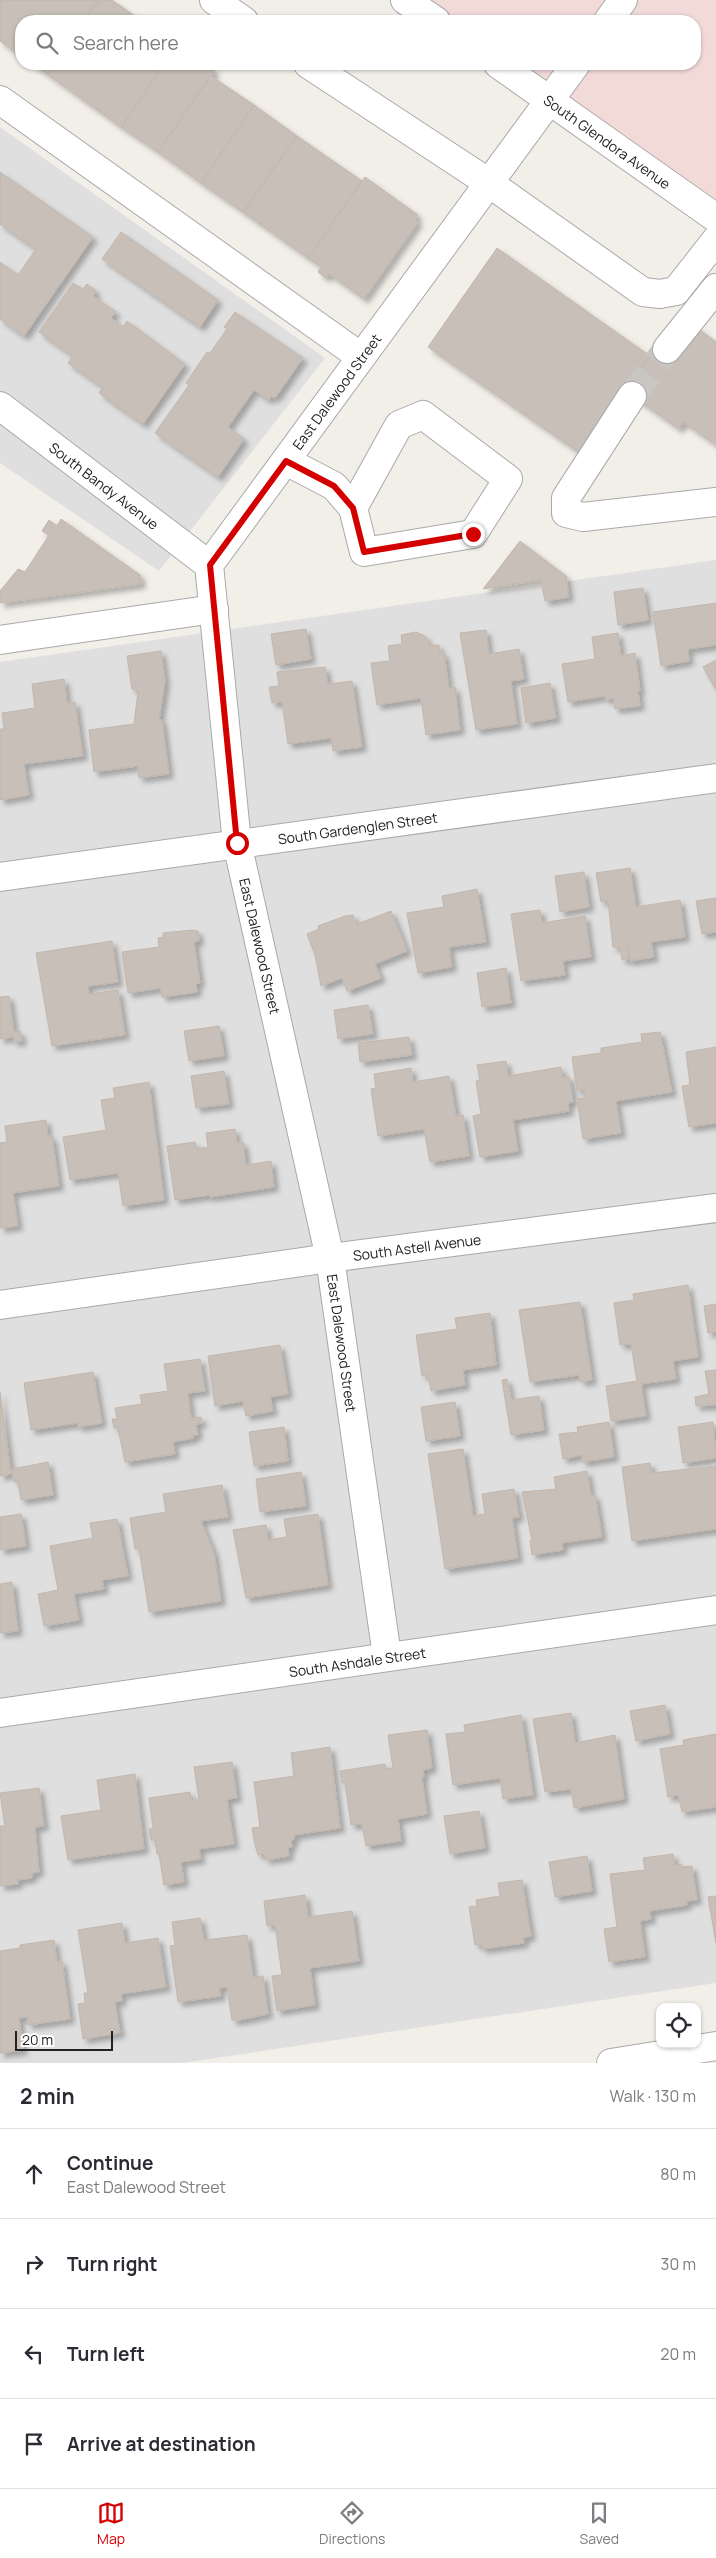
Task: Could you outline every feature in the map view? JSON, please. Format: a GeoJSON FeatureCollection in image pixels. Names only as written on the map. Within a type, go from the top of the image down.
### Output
{"type":"FeatureCollection","features":[{"type":"Feature","properties":{"kind":"street"},"geometry":{"type":"LineString","coordinates":[[214,0],[235,15]]}},
{"type":"Feature","properties":{"kind":"street"},"geometry":{"type":"LineString","coordinates":[[405,0],[427,15]]}},
{"type":"Feature","properties":{"kind":"street"},"geometry":{"type":"LineString","coordinates":[[612,15],[623,0]]}},
{"type":"Feature","properties":{"kind":"street"},"geometry":{"type":"LineString","coordinates":[[317,70],[489,183],[642,292],[660,294],[676,291],[716,240]]}},
{"type":"Feature","properties":{"kind":"street","name":"South Glendora Avenue"},"geometry":{"type":"LineString","coordinates":[[507,70],[716,218]]}},
{"type":"Feature","properties":{"kind":"street","name":"East Dalewood Street"},"geometry":{"type":"LineString","coordinates":[[387,1656],[330,1258],[237,843],[210,565],[572,70]]}},
{"type":"Feature","properties":{"kind":"street"},"geometry":{"type":"LineString","coordinates":[[0,100],[361,357]]}},
{"type":"Feature","properties":{"kind":"street"},"geometry":{"type":"LineString","coordinates":[[667,349],[716,288]]}},
{"type":"Feature","properties":{"kind":"street"},"geometry":{"type":"LineString","coordinates":[[632,396],[566,498],[566,513],[583,517],[716,502]]}},
{"type":"Feature","properties":{"kind":"street","name":"South Bandy Avenue"},"geometry":{"type":"LineString","coordinates":[[0,406],[210,565]]}},
{"type":"Feature","properties":{"kind":"street"},"geometry":{"type":"LineString","coordinates":[[286,461],[334,486],[353,508],[364,552],[473,534],[508,479],[423,415],[399,425],[353,508]]}},
{"type":"Feature","properties":{"kind":"street"},"geometry":{"type":"LineString","coordinates":[[0,640],[214,609]]}},
{"type":"Feature","properties":{"kind":"street","name":"South Gardenglen Street"},"geometry":{"type":"LineString","coordinates":[[0,877],[716,778]]}},
{"type":"Feature","properties":{"kind":"street","name":"South Astell Avenue"},"geometry":{"type":"LineString","coordinates":[[0,1305],[330,1258],[716,1208]]}},
{"type":"Feature","properties":{"kind":"street","name":"South Ashdale Street"},"geometry":{"type":"LineString","coordinates":[[0,1713],[716,1610]]}},
{"type":"Feature","properties":{"kind":"street"},"geometry":{"type":"LineString","coordinates":[[611,2063],[716,2046]]}},
{"type":"Feature","properties":{"kind":"shaded area"},"geometry":{"type":"Polygon","coordinates":[[[405,0],[716,0],[716,218],[506,70],[701,70],[701,15],[427,15],[405,0]]]}},
{"type":"Feature","properties":{"kind":"shaded area"},"geometry":{"type":"Polygon","coordinates":[[[0,127],[325,358],[159,571],[0,463],[0,127]]]}},
{"type":"Feature","properties":{"kind":"shaded area"},"geometry":{"type":"Polygon","coordinates":[[[716,560],[716,1983],[182,2063],[0,2063],[0,662],[716,560]]]}},
{"type":"Feature","properties":{"kind":"building"},"geometry":{"type":"Polygon","coordinates":[[[0,0],[99,0],[88,15],[15,15],[15,52],[0,41],[0,0]]]}},
{"type":"Feature","properties":{"kind":"building"},"geometry":{"type":"Polygon","coordinates":[[[99,0],[112,0],[133,15],[88,15],[99,0]]]}},
{"type":"Feature","properties":{"kind":"building"},"geometry":{"type":"Polygon","coordinates":[[[41,70],[50,70],[47,74],[41,70]]]}},
{"type":"Feature","properties":{"kind":"building"},"geometry":{"type":"Polygon","coordinates":[[[50,70],[160,70],[121,127],[47,74],[50,70]]]}},
{"type":"Feature","properties":{"kind":"building"},"geometry":{"type":"Polygon","coordinates":[[[160,70],[215,70],[158,152],[121,127],[160,70]]]}},
{"type":"Feature","properties":{"kind":"building"},"geometry":{"type":"Polygon","coordinates":[[[211,76],[254,105],[201,183],[158,152],[211,76]]]}},
{"type":"Feature","properties":{"kind":"building"},"geometry":{"type":"Polygon","coordinates":[[[254,105],[297,136],[243,212],[201,183],[254,105]]]}},
{"type":"Feature","properties":{"kind":"building"},"geometry":{"type":"Polygon","coordinates":[[[297,136],[362,181],[308,258],[243,212],[297,136]]]}},
{"type":"Feature","properties":{"kind":"building"},"geometry":{"type":"Polygon","coordinates":[[[0,172],[93,237],[24,336],[0,319],[0,262],[18,275],[36,249],[0,224],[0,172]]]}},
{"type":"Feature","properties":{"kind":"building"},"geometry":{"type":"Polygon","coordinates":[[[365,177],[418,215],[415,219],[418,222],[364,299],[329,274],[326,278],[318,272],[321,267],[308,258],[365,177]]]}},
{"type":"Feature","properties":{"kind":"building"},"geometry":{"type":"Polygon","coordinates":[[[121,232],[218,300],[200,327],[102,259],[121,232]]]}},
{"type":"Feature","properties":{"kind":"building"},"geometry":{"type":"Polygon","coordinates":[[[497,248],[650,356],[581,454],[428,347],[497,248]]]}},
{"type":"Feature","properties":{"kind":"building"},"geometry":{"type":"Polygon","coordinates":[[[73,283],[83,289],[87,284],[96,291],[93,296],[116,312],[111,318],[123,327],[127,321],[185,364],[143,424],[99,393],[103,387],[68,363],[73,356],[39,332],[73,283]]]}},
{"type":"Feature","properties":{"kind":"building"},"geometry":{"type":"Polygon","coordinates":[[[235,312],[303,358],[275,398],[271,396],[269,400],[254,390],[228,427],[244,439],[218,477],[155,433],[189,385],[186,383],[207,352],[210,353],[227,329],[224,327],[235,312]]]}},
{"type":"Feature","properties":{"kind":"building"},"geometry":{"type":"Polygon","coordinates":[[[695,326],[716,342],[716,445],[683,422],[679,429],[625,391],[659,344],[695,326]]]}},
{"type":"Feature","properties":{"kind":"building"},"geometry":{"type":"Polygon","coordinates":[[[61,519],[140,575],[141,584],[0,603],[0,591],[18,569],[25,572],[49,535],[42,531],[49,520],[57,526],[61,519]]]}},
{"type":"Feature","properties":{"kind":"building"},"geometry":{"type":"Polygon","coordinates":[[[520,541],[566,576],[569,597],[545,601],[541,580],[483,589],[520,541]]]}},
{"type":"Feature","properties":{"kind":"building"},"geometry":{"type":"Polygon","coordinates":[[[643,588],[648,620],[618,625],[614,592],[643,588]]]}},
{"type":"Feature","properties":{"kind":"building"},"geometry":{"type":"Polygon","coordinates":[[[716,603],[716,645],[688,649],[689,661],[661,666],[653,612],[716,603]]]}},
{"type":"Feature","properties":{"kind":"building"},"geometry":{"type":"Polygon","coordinates":[[[306,629],[311,659],[276,665],[271,634],[306,629]]]}},
{"type":"Feature","properties":{"kind":"building"},"geometry":{"type":"Polygon","coordinates":[[[486,630],[489,654],[519,649],[524,679],[511,681],[517,724],[476,730],[460,633],[486,630]]]}},
{"type":"Feature","properties":{"kind":"building"},"geometry":{"type":"Polygon","coordinates":[[[416,632],[425,636],[430,646],[439,645],[440,653],[444,653],[449,688],[455,687],[460,730],[426,735],[421,698],[377,705],[371,663],[390,661],[388,646],[402,644],[401,635],[416,632]]]}},
{"type":"Feature","properties":{"kind":"building"},"geometry":{"type":"Polygon","coordinates":[[[618,633],[621,656],[635,653],[640,706],[615,709],[613,698],[606,700],[605,696],[568,702],[562,664],[595,659],[592,637],[618,633]]]}},
{"type":"Feature","properties":{"kind":"building"},"geometry":{"type":"Polygon","coordinates":[[[161,651],[165,681],[159,720],[162,720],[169,774],[139,778],[138,766],[94,772],[89,730],[134,724],[138,691],[132,689],[127,656],[161,651]]]}},
{"type":"Feature","properties":{"kind":"building"},"geometry":{"type":"Polygon","coordinates":[[[716,660],[716,690],[703,667],[716,660]]]}},
{"type":"Feature","properties":{"kind":"building"},"geometry":{"type":"Polygon","coordinates":[[[325,667],[328,684],[352,681],[362,747],[333,751],[331,738],[288,744],[282,702],[272,703],[269,687],[279,686],[277,672],[325,667]]]}},
{"type":"Feature","properties":{"kind":"building"},"geometry":{"type":"Polygon","coordinates":[[[64,679],[67,703],[75,702],[83,756],[24,764],[29,795],[0,800],[0,729],[4,729],[2,713],[35,708],[32,684],[64,679]]]}},
{"type":"Feature","properties":{"kind":"building"},"geometry":{"type":"Polygon","coordinates":[[[550,683],[556,718],[526,723],[521,688],[550,683]]]}},
{"type":"Feature","properties":{"kind":"building"},"geometry":{"type":"Polygon","coordinates":[[[630,868],[636,907],[680,900],[685,937],[651,942],[654,957],[630,961],[628,946],[629,959],[622,960],[620,947],[613,947],[608,901],[601,902],[596,873],[630,868]]]}},
{"type":"Feature","properties":{"kind":"building"},"geometry":{"type":"Polygon","coordinates":[[[584,872],[589,907],[560,912],[555,876],[584,872]]]}},
{"type":"Feature","properties":{"kind":"building"},"geometry":{"type":"Polygon","coordinates":[[[477,889],[486,942],[449,947],[452,967],[418,973],[407,913],[444,907],[442,896],[477,889]]]}},
{"type":"Feature","properties":{"kind":"building"},"geometry":{"type":"Polygon","coordinates":[[[716,898],[716,932],[702,934],[696,901],[716,898]]]}},
{"type":"Feature","properties":{"kind":"building"},"geometry":{"type":"Polygon","coordinates":[[[540,910],[542,923],[585,916],[591,957],[563,961],[565,975],[521,981],[511,914],[540,910]]]}},
{"type":"Feature","properties":{"kind":"building"},"geometry":{"type":"Polygon","coordinates":[[[391,911],[407,951],[375,964],[381,978],[347,991],[342,978],[321,986],[315,955],[307,934],[319,929],[318,926],[345,916],[353,915],[357,924],[391,911]]]}},
{"type":"Feature","properties":{"kind":"building"},"geometry":{"type":"Polygon","coordinates":[[[198,931],[199,941],[194,942],[200,983],[196,983],[197,992],[162,997],[161,988],[128,993],[122,952],[159,947],[158,938],[163,937],[163,933],[198,931]]]}},
{"type":"Feature","properties":{"kind":"building"},"geometry":{"type":"Polygon","coordinates":[[[112,941],[118,982],[88,986],[89,994],[118,990],[125,1035],[52,1046],[36,953],[112,941]]]}},
{"type":"Feature","properties":{"kind":"building"},"geometry":{"type":"Polygon","coordinates":[[[506,968],[511,1003],[482,1007],[477,973],[506,968]]]}},
{"type":"Feature","properties":{"kind":"building"},"geometry":{"type":"Polygon","coordinates":[[[9,996],[14,1032],[20,1031],[22,1041],[14,1042],[13,1037],[0,1039],[0,997],[9,996]]]}},
{"type":"Feature","properties":{"kind":"building"},"geometry":{"type":"Polygon","coordinates":[[[368,1005],[373,1034],[338,1039],[334,1010],[368,1005]]]}},
{"type":"Feature","properties":{"kind":"building"},"geometry":{"type":"Polygon","coordinates":[[[219,1026],[224,1056],[189,1061],[184,1031],[219,1026]]]}},
{"type":"Feature","properties":{"kind":"building"},"geometry":{"type":"Polygon","coordinates":[[[660,1032],[672,1092],[616,1101],[621,1133],[583,1139],[577,1099],[584,1098],[584,1090],[577,1091],[572,1057],[601,1053],[601,1048],[642,1042],[641,1034],[660,1032]]]}},
{"type":"Feature","properties":{"kind":"building"},"geometry":{"type":"Polygon","coordinates":[[[409,1037],[412,1055],[360,1062],[358,1043],[409,1037]]]}},
{"type":"Feature","properties":{"kind":"building"},"geometry":{"type":"Polygon","coordinates":[[[716,1047],[716,1123],[689,1127],[682,1086],[690,1085],[686,1052],[716,1047]]]}},
{"type":"Feature","properties":{"kind":"building"},"geometry":{"type":"Polygon","coordinates":[[[506,1061],[508,1076],[561,1067],[562,1077],[569,1076],[573,1102],[568,1103],[569,1111],[513,1120],[518,1151],[480,1157],[473,1116],[481,1114],[476,1081],[480,1080],[477,1065],[506,1061]]]}},
{"type":"Feature","properties":{"kind":"building"},"geometry":{"type":"Polygon","coordinates":[[[411,1068],[413,1082],[449,1076],[456,1116],[463,1115],[469,1156],[430,1162],[424,1129],[378,1136],[371,1089],[376,1088],[374,1074],[411,1068]]]}},
{"type":"Feature","properties":{"kind":"building"},"geometry":{"type":"Polygon","coordinates":[[[224,1071],[229,1104],[196,1108],[191,1076],[224,1071]]]}},
{"type":"Feature","properties":{"kind":"building"},"geometry":{"type":"Polygon","coordinates":[[[149,1082],[164,1200],[123,1206],[118,1173],[70,1180],[63,1137],[106,1130],[101,1100],[115,1098],[113,1088],[149,1082]]]}},
{"type":"Feature","properties":{"kind":"building"},"geometry":{"type":"Polygon","coordinates":[[[46,1120],[48,1137],[52,1136],[59,1186],[13,1193],[18,1226],[0,1228],[0,1143],[7,1142],[5,1126],[46,1120]]]}},
{"type":"Feature","properties":{"kind":"building"},"geometry":{"type":"Polygon","coordinates":[[[235,1129],[237,1143],[243,1142],[246,1165],[271,1161],[274,1187],[210,1197],[210,1195],[175,1200],[167,1146],[195,1142],[196,1149],[208,1147],[206,1133],[235,1129]]]}},
{"type":"Feature","properties":{"kind":"building"},"geometry":{"type":"Polygon","coordinates":[[[688,1285],[698,1357],[673,1361],[676,1379],[641,1384],[646,1416],[611,1421],[606,1386],[637,1381],[631,1344],[620,1345],[614,1303],[634,1300],[633,1294],[688,1285]]]}},
{"type":"Feature","properties":{"kind":"building"},"geometry":{"type":"Polygon","coordinates":[[[580,1302],[592,1380],[581,1382],[579,1375],[530,1382],[519,1310],[580,1302]]]}},
{"type":"Feature","properties":{"kind":"building"},"geometry":{"type":"Polygon","coordinates":[[[716,1304],[716,1332],[708,1333],[704,1306],[716,1304]]]}},
{"type":"Feature","properties":{"kind":"building"},"geometry":{"type":"Polygon","coordinates":[[[490,1313],[496,1365],[463,1370],[465,1385],[431,1391],[428,1375],[422,1376],[416,1335],[457,1329],[455,1318],[490,1313]]]}},
{"type":"Feature","properties":{"kind":"building"},"geometry":{"type":"Polygon","coordinates":[[[280,1345],[288,1394],[270,1397],[273,1411],[246,1416],[243,1401],[215,1406],[208,1356],[280,1345]]]}},
{"type":"Feature","properties":{"kind":"building"},"geometry":{"type":"Polygon","coordinates":[[[200,1359],[205,1391],[188,1393],[191,1418],[201,1417],[202,1423],[196,1424],[198,1435],[193,1435],[194,1438],[173,1442],[175,1454],[125,1462],[118,1428],[114,1428],[112,1419],[117,1419],[115,1408],[142,1404],[140,1395],[168,1391],[164,1364],[200,1359]]]}},
{"type":"Feature","properties":{"kind":"building"},"geometry":{"type":"Polygon","coordinates":[[[716,1370],[716,1405],[696,1406],[695,1397],[709,1394],[705,1371],[716,1370]]]}},
{"type":"Feature","properties":{"kind":"building"},"geometry":{"type":"Polygon","coordinates":[[[93,1372],[102,1423],[78,1427],[78,1423],[31,1430],[24,1383],[93,1372]]]}},
{"type":"Feature","properties":{"kind":"building"},"geometry":{"type":"Polygon","coordinates":[[[507,1379],[511,1400],[539,1396],[544,1430],[511,1435],[502,1380],[507,1379]]]}},
{"type":"Feature","properties":{"kind":"building"},"geometry":{"type":"Polygon","coordinates":[[[0,1392],[11,1474],[0,1476],[0,1392]]]}},
{"type":"Feature","properties":{"kind":"building"},"geometry":{"type":"Polygon","coordinates":[[[455,1402],[460,1436],[426,1441],[421,1407],[455,1402]]]}},
{"type":"Feature","properties":{"kind":"building"},"geometry":{"type":"Polygon","coordinates":[[[609,1422],[614,1457],[582,1462],[582,1455],[563,1459],[559,1434],[578,1432],[577,1427],[609,1422]]]}},
{"type":"Feature","properties":{"kind":"building"},"geometry":{"type":"Polygon","coordinates":[[[713,1422],[716,1458],[683,1463],[678,1427],[713,1422]]]}},
{"type":"Feature","properties":{"kind":"building"},"geometry":{"type":"Polygon","coordinates":[[[284,1427],[288,1461],[254,1466],[249,1432],[284,1427]]]}},
{"type":"Feature","properties":{"kind":"building"},"geometry":{"type":"Polygon","coordinates":[[[463,1449],[473,1516],[485,1514],[482,1494],[514,1489],[519,1517],[512,1518],[518,1558],[445,1569],[428,1454],[463,1449]]]}},
{"type":"Feature","properties":{"kind":"building"},"geometry":{"type":"Polygon","coordinates":[[[48,1462],[53,1495],[21,1500],[18,1481],[14,1482],[12,1469],[48,1462]]]}},
{"type":"Feature","properties":{"kind":"building"},"geometry":{"type":"Polygon","coordinates":[[[650,1463],[652,1473],[716,1466],[716,1529],[632,1541],[622,1467],[650,1463]]]}},
{"type":"Feature","properties":{"kind":"building"},"geometry":{"type":"Polygon","coordinates":[[[587,1471],[591,1496],[595,1495],[602,1537],[562,1543],[563,1550],[532,1555],[530,1541],[532,1540],[522,1492],[556,1489],[554,1477],[587,1471]]]}},
{"type":"Feature","properties":{"kind":"building"},"geometry":{"type":"Polygon","coordinates":[[[301,1472],[306,1506],[260,1512],[256,1479],[301,1472]]]}},
{"type":"Feature","properties":{"kind":"building"},"geometry":{"type":"Polygon","coordinates":[[[222,1485],[228,1517],[201,1521],[214,1553],[221,1601],[149,1612],[139,1548],[135,1549],[130,1518],[166,1512],[163,1494],[222,1485]]]}},
{"type":"Feature","properties":{"kind":"building"},"geometry":{"type":"Polygon","coordinates":[[[21,1514],[26,1546],[0,1550],[0,1517],[21,1514]]]}},
{"type":"Feature","properties":{"kind":"building"},"geometry":{"type":"Polygon","coordinates":[[[318,1514],[328,1585],[246,1598],[233,1530],[266,1525],[268,1540],[287,1537],[284,1519],[318,1514]]]}},
{"type":"Feature","properties":{"kind":"building"},"geometry":{"type":"Polygon","coordinates":[[[117,1519],[128,1576],[102,1580],[104,1589],[74,1594],[79,1620],[44,1626],[38,1594],[58,1590],[50,1546],[93,1538],[90,1523],[117,1519]]]}},
{"type":"Feature","properties":{"kind":"building"},"geometry":{"type":"Polygon","coordinates":[[[12,1582],[18,1631],[0,1633],[0,1584],[12,1582]]]}},
{"type":"Feature","properties":{"kind":"building"},"geometry":{"type":"Polygon","coordinates":[[[665,1705],[670,1734],[636,1741],[630,1711],[665,1705]]]}},
{"type":"Feature","properties":{"kind":"building"},"geometry":{"type":"Polygon","coordinates":[[[571,1713],[575,1743],[615,1735],[624,1799],[574,1808],[571,1789],[545,1792],[533,1719],[571,1713]]]}},
{"type":"Feature","properties":{"kind":"building"},"geometry":{"type":"Polygon","coordinates":[[[521,1715],[533,1795],[503,1799],[500,1778],[453,1785],[446,1734],[465,1732],[464,1725],[521,1715]]]}},
{"type":"Feature","properties":{"kind":"building"},"geometry":{"type":"Polygon","coordinates":[[[427,1730],[432,1768],[423,1770],[424,1777],[422,1778],[427,1814],[398,1819],[401,1841],[366,1846],[362,1824],[351,1825],[345,1783],[342,1783],[340,1771],[385,1764],[386,1769],[393,1768],[388,1735],[427,1730]]]}},
{"type":"Feature","properties":{"kind":"building"},"geometry":{"type":"Polygon","coordinates":[[[716,1734],[716,1807],[682,1812],[678,1795],[668,1797],[660,1749],[684,1745],[683,1740],[716,1734]]]}},
{"type":"Feature","properties":{"kind":"building"},"geometry":{"type":"Polygon","coordinates":[[[330,1747],[340,1828],[294,1835],[294,1840],[291,1841],[292,1847],[288,1847],[289,1856],[266,1860],[265,1854],[258,1855],[252,1828],[260,1827],[254,1782],[294,1776],[291,1753],[330,1747]]]}},
{"type":"Feature","properties":{"kind":"building"},"geometry":{"type":"Polygon","coordinates":[[[232,1762],[237,1798],[227,1799],[234,1844],[199,1849],[201,1859],[181,1862],[184,1882],[164,1885],[159,1854],[157,1854],[155,1840],[151,1840],[149,1829],[153,1828],[149,1798],[190,1792],[191,1801],[199,1799],[194,1767],[232,1762]]]}},
{"type":"Feature","properties":{"kind":"building"},"geometry":{"type":"Polygon","coordinates":[[[135,1774],[144,1849],[68,1860],[61,1816],[101,1810],[97,1780],[135,1774]]]}},
{"type":"Feature","properties":{"kind":"building"},"geometry":{"type":"Polygon","coordinates":[[[39,1788],[44,1826],[35,1827],[39,1872],[32,1873],[32,1878],[17,1880],[18,1884],[0,1886],[0,1826],[5,1826],[0,1793],[39,1788]]]}},
{"type":"Feature","properties":{"kind":"building"},"geometry":{"type":"Polygon","coordinates":[[[479,1811],[485,1848],[450,1854],[444,1816],[479,1811]]]}},
{"type":"Feature","properties":{"kind":"building"},"geometry":{"type":"Polygon","coordinates":[[[673,1854],[674,1865],[681,1864],[682,1867],[692,1866],[697,1900],[686,1901],[687,1905],[650,1911],[651,1919],[640,1921],[645,1957],[609,1962],[604,1929],[617,1927],[610,1874],[645,1870],[643,1858],[673,1854]]]}},
{"type":"Feature","properties":{"kind":"building"},"geometry":{"type":"Polygon","coordinates":[[[587,1856],[592,1891],[555,1897],[549,1862],[587,1856]]]}},
{"type":"Feature","properties":{"kind":"building"},"geometry":{"type":"Polygon","coordinates":[[[522,1880],[531,1936],[523,1938],[524,1943],[482,1949],[481,1944],[475,1945],[469,1907],[477,1906],[476,1900],[500,1896],[498,1883],[522,1880]]]}},
{"type":"Feature","properties":{"kind":"building"},"geometry":{"type":"Polygon","coordinates":[[[305,1895],[308,1917],[352,1911],[359,1961],[310,1968],[315,2005],[277,2011],[272,1976],[282,1975],[275,1925],[267,1926],[264,1901],[305,1895]]]}},
{"type":"Feature","properties":{"kind":"building"},"geometry":{"type":"Polygon","coordinates":[[[716,1896],[716,1943],[708,1897],[716,1896]]]}},
{"type":"Feature","properties":{"kind":"building"},"geometry":{"type":"Polygon","coordinates":[[[200,1918],[204,1940],[247,1935],[253,1977],[263,1976],[268,2014],[232,2020],[227,1987],[219,1988],[221,1996],[178,2002],[170,1946],[175,1945],[172,1922],[200,1918]]]}},
{"type":"Feature","properties":{"kind":"building"},"geometry":{"type":"Polygon","coordinates":[[[122,1923],[125,1943],[158,1938],[166,1987],[121,1994],[122,2001],[115,2002],[120,2033],[83,2039],[78,2004],[85,2003],[84,1993],[88,1993],[78,1930],[122,1923]]]}},
{"type":"Feature","properties":{"kind":"building"},"geometry":{"type":"Polygon","coordinates":[[[54,1940],[57,1962],[62,1961],[70,2019],[28,2025],[28,2017],[19,2018],[23,2050],[0,2053],[0,1951],[20,1948],[20,1945],[54,1940]]]}},
{"type":"Feature","properties":{"kind":"tunnel"},"geometry":{"type":"LineString","coordinates":[[632,396],[667,349]]}},
{"type":"Feature","properties":{"kind":"route"},"geometry":{"type":"LineString","coordinates":[[237,843],[210,565],[286,461],[334,486],[353,508],[364,552],[473,534]]}}]}
